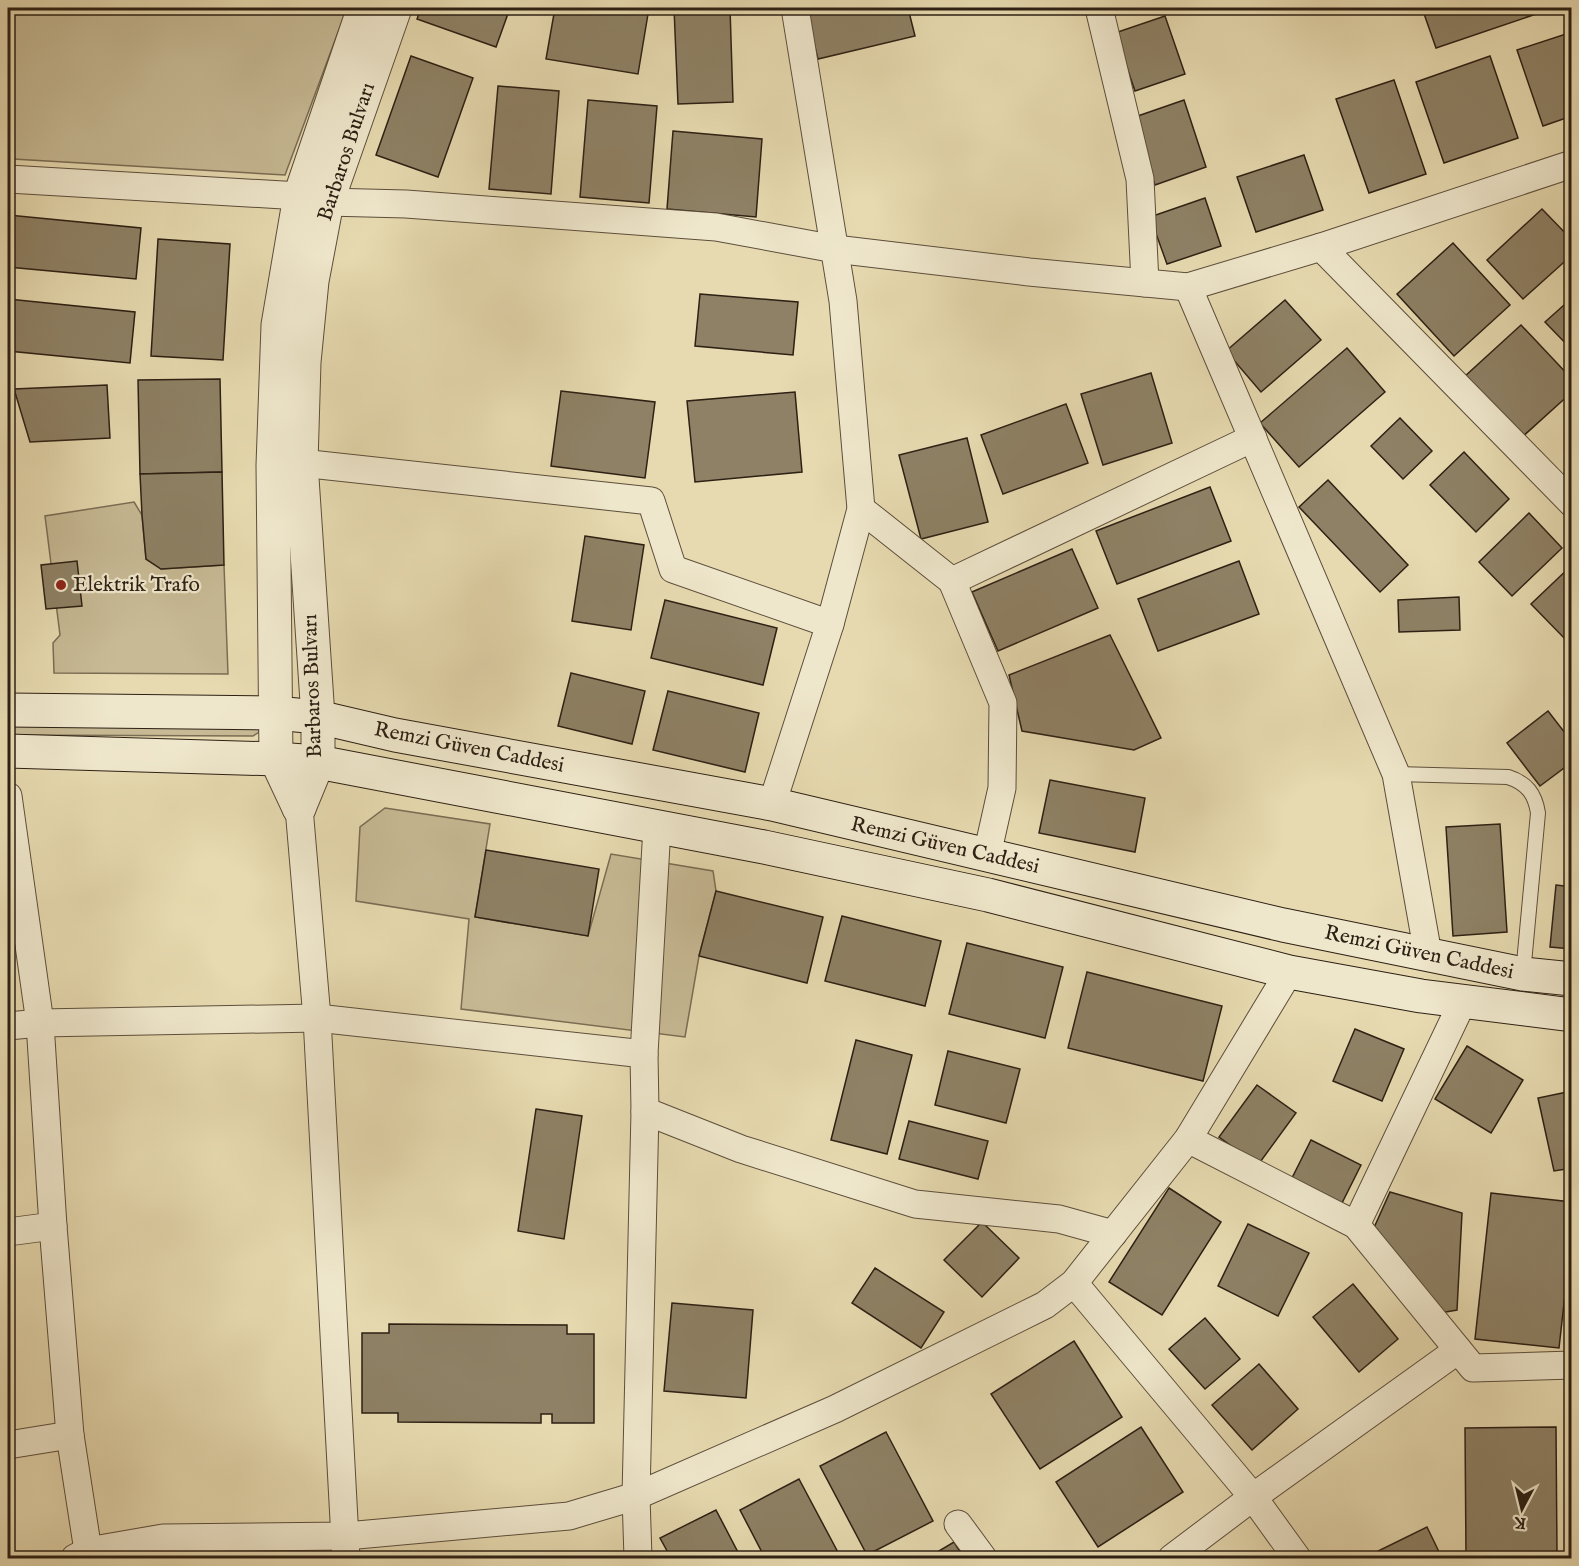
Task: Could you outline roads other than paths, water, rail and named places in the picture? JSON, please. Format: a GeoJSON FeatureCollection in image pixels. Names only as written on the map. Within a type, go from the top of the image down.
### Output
{"type":"FeatureCollection","features":[{"type":"Feature","properties":{"kind":"main road","name":"Barbaros Bulvarı"},"geometry":{"type":"LineString","coordinates":[[299,808],[276,759],[273,465],[278,325],[364,8]]}},
{"type":"Feature","properties":{"kind":"main road","name":"Barbaros Bulvarı"},"geometry":{"type":"LineString","coordinates":[[299,808],[318,762],[318,717],[300,463],[304,362],[311,293],[314,199],[395,8]]}},
{"type":"Feature","properties":{"kind":"main road","name":"Remzi Güven Caddesi"},"geometry":{"type":"LineString","coordinates":[[8,710],[275,713],[318,717],[395,735],[772,804],[1282,926],[1523,974],[1572,979]]}},
{"type":"Feature","properties":{"kind":"main road","name":"Remzi Güven Caddesi"},"geometry":{"type":"LineString","coordinates":[[8,752],[318,762],[764,847],[988,895],[1289,972],[1463,1001],[1572,1015]]}},
{"type":"Feature","properties":{"kind":"street"},"geometry":{"type":"LineString","coordinates":[[772,804],[830,624],[861,509],[843,301],[795,8]]}},
{"type":"Feature","properties":{"kind":"street"},"geometry":{"type":"LineString","coordinates":[[1099,8],[1140,179],[1145,283]]}},
{"type":"Feature","properties":{"kind":"street"},"geometry":{"type":"LineString","coordinates":[[8,179],[406,204],[716,227],[835,249],[1017,271],[1188,287],[1321,247],[1572,164]]}},
{"type":"Feature","properties":{"kind":"street"},"geometry":{"type":"LineString","coordinates":[[1321,247],[1566,486]]}},
{"type":"Feature","properties":{"kind":"street"},"geometry":{"type":"LineString","coordinates":[[1188,287],[1396,774],[1426,942],[1425,954]]}},
{"type":"Feature","properties":{"kind":"street"},"geometry":{"type":"LineString","coordinates":[[952,581],[1253,438]]}},
{"type":"Feature","properties":{"kind":"street"},"geometry":{"type":"LineString","coordinates":[[300,463],[651,501],[673,569],[830,624]]}},
{"type":"Feature","properties":{"kind":"street"},"geometry":{"type":"LineString","coordinates":[[861,509],[952,581],[1003,703],[1002,788],[987,855]]}},
{"type":"Feature","properties":{"kind":"street"},"geometry":{"type":"LineString","coordinates":[[8,796],[40,1023],[53,1226],[82,1555],[163,1538],[346,1547],[568,1516],[636,1496],[835,1409],[1045,1305],[1074,1283],[1188,1139],[1289,972]]}},
{"type":"Feature","properties":{"kind":"street"},"geometry":{"type":"LineString","coordinates":[[299,808],[317,1018],[346,1547]]}},
{"type":"Feature","properties":{"kind":"street"},"geometry":{"type":"LineString","coordinates":[[638,1558],[636,1496],[645,1111],[644,1054],[657,826]]}},
{"type":"Feature","properties":{"kind":"street"},"geometry":{"type":"LineString","coordinates":[[1356,1225],[1463,1001]]}},
{"type":"Feature","properties":{"kind":"street"},"geometry":{"type":"LineString","coordinates":[[8,1026],[40,1023],[317,1018],[644,1054]]}},
{"type":"Feature","properties":{"kind":"street"},"geometry":{"type":"LineString","coordinates":[[645,1111],[741,1149],[915,1204],[1059,1219],[1113,1234]]}},
{"type":"Feature","properties":{"kind":"street"},"geometry":{"type":"LineString","coordinates":[[1188,1139],[1356,1225],[1473,1368],[1572,1365]]}},
{"type":"Feature","properties":{"kind":"street"},"geometry":{"type":"LineString","coordinates":[[8,1232],[53,1226]]}},
{"type":"Feature","properties":{"kind":"street"},"geometry":{"type":"LineString","coordinates":[[1074,1283],[1253,1497],[1297,1558]]}},
{"type":"Feature","properties":{"kind":"street"},"geometry":{"type":"LineString","coordinates":[[1172,1558],[1458,1350]]}},
{"type":"Feature","properties":{"kind":"street"},"geometry":{"type":"LineString","coordinates":[[8,1445],[70,1435]]}},
{"type":"Feature","properties":{"kind":"street"},"geometry":{"type":"LineString","coordinates":[[958,1524],[983,1558]]}},
{"type":"Feature","properties":{"kind":"lane"},"geometry":{"type":"LineString","coordinates":[[1396,774],[1509,777],[1519,781],[1533,795],[1538,813],[1523,974]]}},
{"type":"Feature","properties":{"kind":"place","name":"Elektrik Trafo"},"geometry":{"type":"Point","coordinates":[61,585]}}]}
